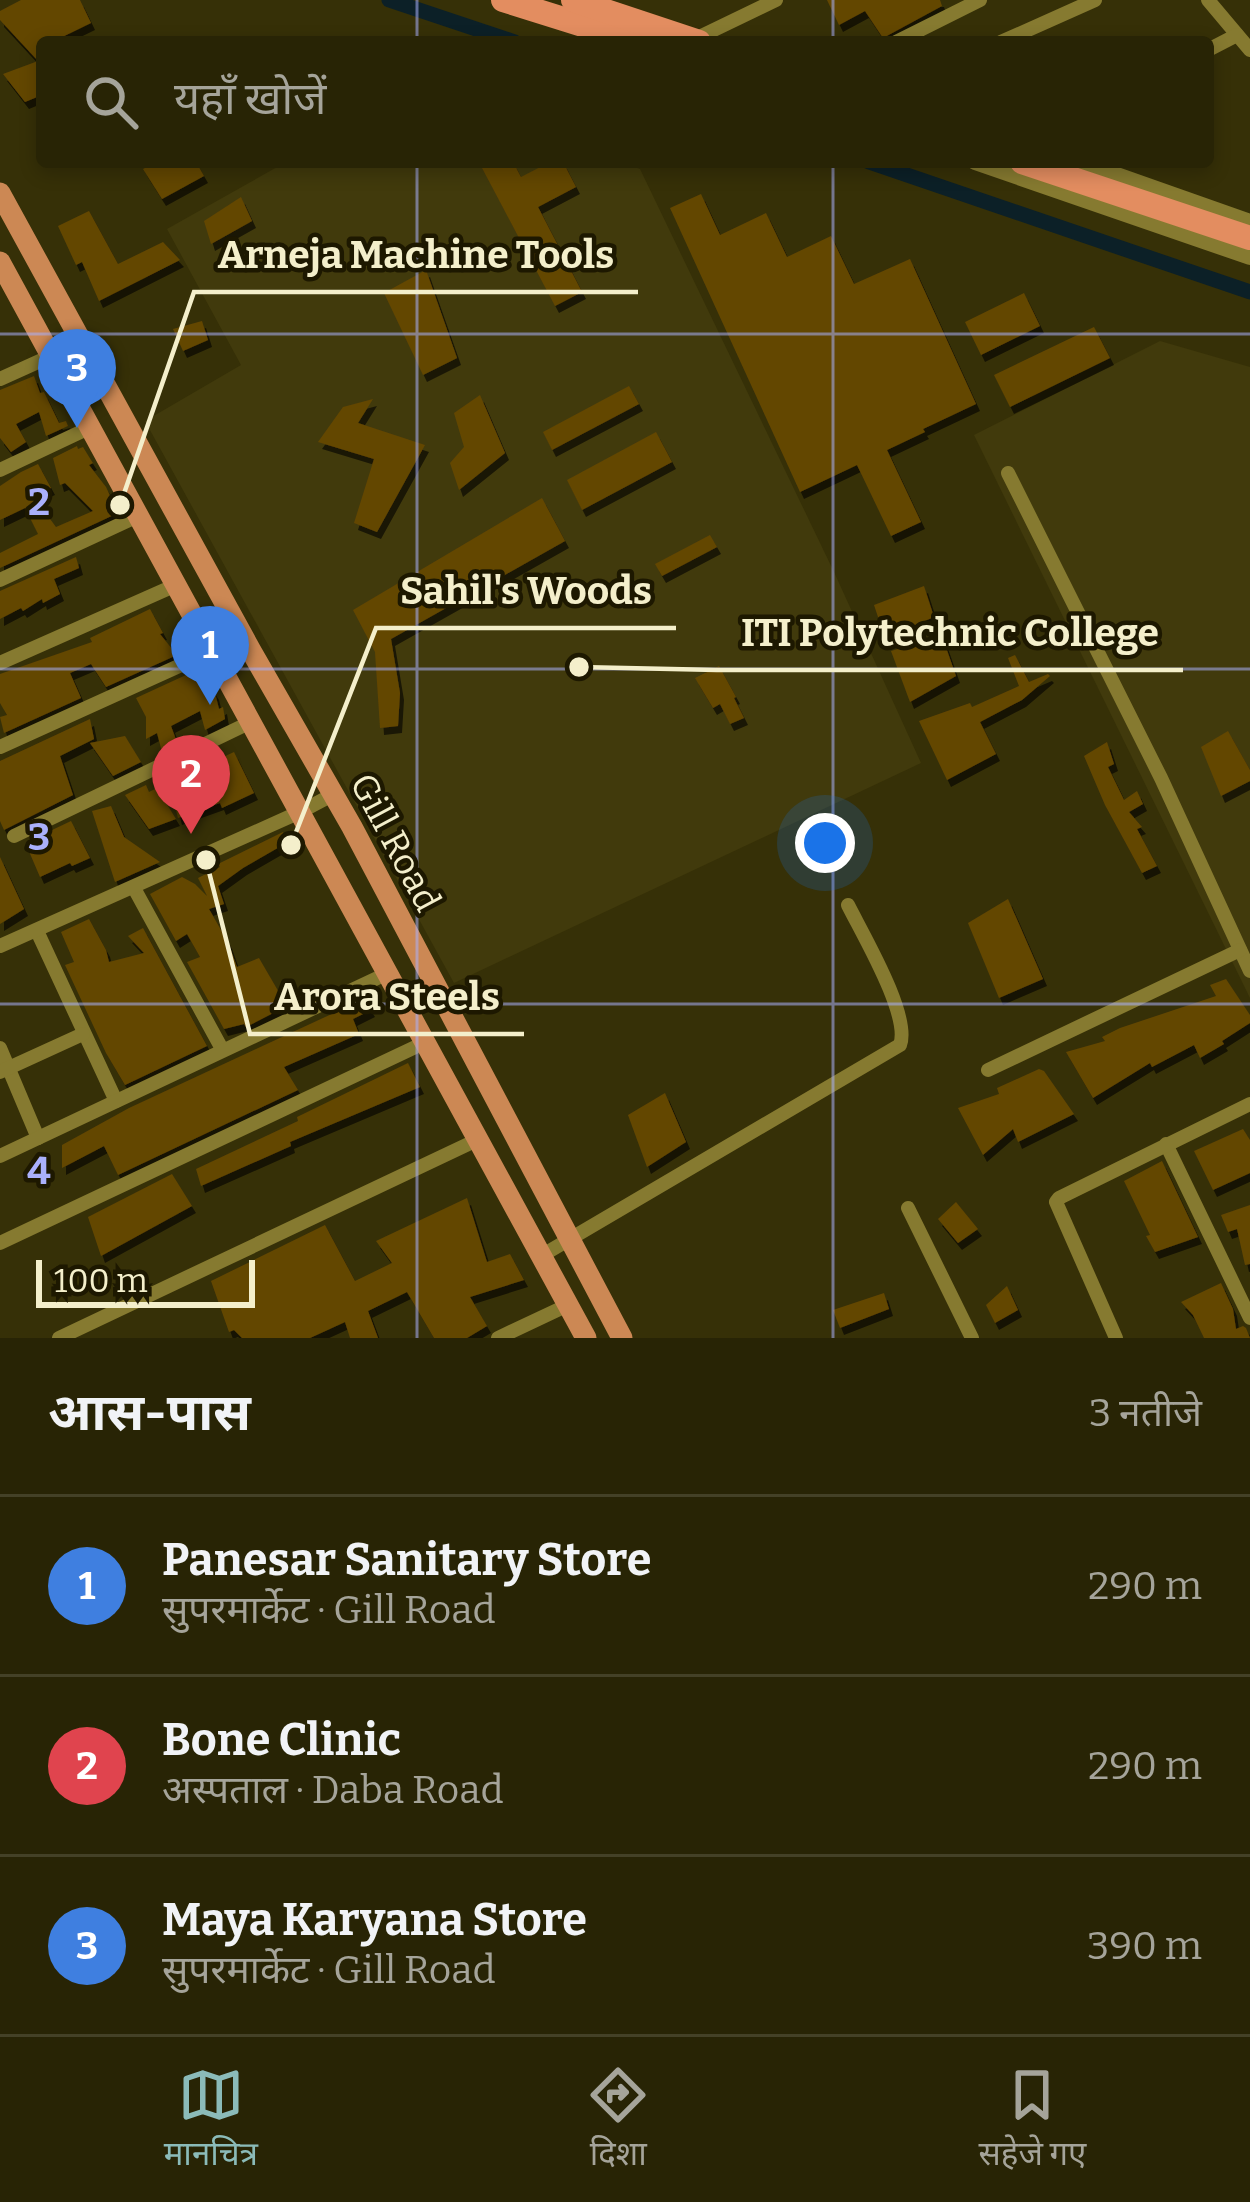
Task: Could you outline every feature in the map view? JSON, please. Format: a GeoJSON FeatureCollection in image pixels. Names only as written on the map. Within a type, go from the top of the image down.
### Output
{"type":"FeatureCollection","features":[{"type":"Feature","properties":{"kind":"highway"},"geometry":{"type":"LineString","coordinates":[[502,0],[618,36]]}},
{"type":"Feature","properties":{"kind":"highway"},"geometry":{"type":"LineString","coordinates":[[580,1],[682,36]]}},
{"type":"Feature","properties":{"kind":"highway"},"geometry":{"type":"LineString","coordinates":[[1040,168],[1250,238]]}},
{"type":"Feature","properties":{"kind":"main road","name":"Gill Road"},"geometry":{"type":"LineString","coordinates":[[0,193],[334,794],[622,1338]]}},
{"type":"Feature","properties":{"kind":"main road","name":"Gill Road"},"geometry":{"type":"LineString","coordinates":[[3,276],[586,1338]]}},
{"type":"Feature","properties":{"kind":"street"},"geometry":{"type":"LineString","coordinates":[[706,36],[776,0]]}},
{"type":"Feature","properties":{"kind":"street"},"geometry":{"type":"LineString","coordinates":[[908,36],[980,0]]}},
{"type":"Feature","properties":{"kind":"street"},"geometry":{"type":"LineString","coordinates":[[1014,36],[1095,0]]}},
{"type":"Feature","properties":{"kind":"street"},"geometry":{"type":"LineString","coordinates":[[1208,0],[1250,50]]}},
{"type":"Feature","properties":{"kind":"street"},"geometry":{"type":"LineString","coordinates":[[1214,47],[1238,35]]}},
{"type":"Feature","properties":{"kind":"street"},"geometry":{"type":"LineString","coordinates":[[992,168],[1250,257]]}},
{"type":"Feature","properties":{"kind":"street"},"geometry":{"type":"LineString","coordinates":[[1097,168],[1250,222]]}},
{"type":"Feature","properties":{"kind":"street"},"geometry":{"type":"LineString","coordinates":[[0,380],[51,356]]}},
{"type":"Feature","properties":{"kind":"street"},"geometry":{"type":"LineString","coordinates":[[0,470],[89,428]]}},
{"type":"Feature","properties":{"kind":"street"},"geometry":{"type":"LineString","coordinates":[[1009,473],[1161,778],[1250,970]]}},
{"type":"Feature","properties":{"kind":"street"},"geometry":{"type":"LineString","coordinates":[[0,580],[138,516]]}},
{"type":"Feature","properties":{"kind":"street"},"geometry":{"type":"LineString","coordinates":[[0,663],[176,585]]}},
{"type":"Feature","properties":{"kind":"street"},"geometry":{"type":"LineString","coordinates":[[0,747],[212,651]]}},
{"type":"Feature","properties":{"kind":"street"},"geometry":{"type":"LineString","coordinates":[[14,836],[251,722]]}},
{"type":"Feature","properties":{"kind":"street"},"geometry":{"type":"LineString","coordinates":[[0,946],[334,794]]}},
{"type":"Feature","properties":{"kind":"street"},"geometry":{"type":"LineString","coordinates":[[134,887],[222,1049]]}},
{"type":"Feature","properties":{"kind":"street"},"geometry":{"type":"LineString","coordinates":[[542,1256],[900,1045],[904,1031],[894,999],[848,905]]}},
{"type":"Feature","properties":{"kind":"street"},"geometry":{"type":"LineString","coordinates":[[37,931],[116,1101]]}},
{"type":"Feature","properties":{"kind":"street"},"geometry":{"type":"LineString","coordinates":[[988,1070],[1240,950]]}},
{"type":"Feature","properties":{"kind":"street"},"geometry":{"type":"LineString","coordinates":[[0,1156],[388,973]]}},
{"type":"Feature","properties":{"kind":"street"},"geometry":{"type":"LineString","coordinates":[[4,1070],[83,1034]]}},
{"type":"Feature","properties":{"kind":"street"},"geometry":{"type":"LineString","coordinates":[[0,1243],[426,1042]]}},
{"type":"Feature","properties":{"kind":"street"},"geometry":{"type":"LineString","coordinates":[[0,1048],[4,1070],[38,1138]]}},
{"type":"Feature","properties":{"kind":"street"},"geometry":{"type":"LineString","coordinates":[[1116,1338],[1056,1202],[1250,1104]]}},
{"type":"Feature","properties":{"kind":"street"},"geometry":{"type":"LineString","coordinates":[[59,1338],[479,1139]]}},
{"type":"Feature","properties":{"kind":"street"},"geometry":{"type":"LineString","coordinates":[[1166,1144],[1250,1318]]}},
{"type":"Feature","properties":{"kind":"street"},"geometry":{"type":"LineString","coordinates":[[908,1208],[971,1338]]}},
{"type":"Feature","properties":{"kind":"street"},"geometry":{"type":"LineString","coordinates":[[499,1338],[568,1305]]}},
{"type":"Feature","properties":{"kind":"shaded area"},"geometry":{"type":"Polygon","coordinates":[[[275,168],[640,169],[921,763],[454,983],[145,421],[241,365],[167,229],[275,168]]]}},
{"type":"Feature","properties":{"kind":"shaded area"},"geometry":{"type":"Polygon","coordinates":[[[1160,341],[1250,367],[1250,998],[974,435],[1160,341]]]}},
{"type":"Feature","properties":{"kind":"building"},"geometry":{"type":"Polygon","coordinates":[[[21,0],[80,0],[91,23],[64,36],[36,36],[36,59],[0,20],[0,11],[21,0]]]}},
{"type":"Feature","properties":{"kind":"building"},"geometry":{"type":"Polygon","coordinates":[[[827,0],[940,0],[942,6],[887,36],[882,36],[865,11],[839,25],[827,0]]]}},
{"type":"Feature","properties":{"kind":"building"},"geometry":{"type":"Polygon","coordinates":[[[36,62],[36,97],[25,102],[3,74],[36,62]]]}},
{"type":"Feature","properties":{"kind":"building"},"geometry":{"type":"Polygon","coordinates":[[[199,168],[204,176],[162,199],[143,169],[199,168]]]}},
{"type":"Feature","properties":{"kind":"building"},"geometry":{"type":"Polygon","coordinates":[[[482,168],[516,168],[521,177],[538,168],[566,168],[576,187],[538,207],[582,292],[555,306],[482,168]]]}},
{"type":"Feature","properties":{"kind":"building"},"geometry":{"type":"Polygon","coordinates":[[[701,194],[720,235],[766,213],[787,257],[831,236],[854,284],[910,259],[976,404],[887,450],[921,522],[891,536],[857,465],[800,492],[670,208],[701,194]]]}},
{"type":"Feature","properties":{"kind":"building"},"geometry":{"type":"Polygon","coordinates":[[[241,197],[252,221],[211,244],[204,221],[241,197]]]}},
{"type":"Feature","properties":{"kind":"building"},"geometry":{"type":"Polygon","coordinates":[[[89,211],[118,264],[163,242],[180,260],[99,301],[82,262],[76,265],[58,226],[89,211]]]}},
{"type":"Feature","properties":{"kind":"building"},"geometry":{"type":"Polygon","coordinates":[[[426,270],[457,358],[423,375],[384,293],[426,270]]]}},
{"type":"Feature","properties":{"kind":"building"},"geometry":{"type":"Polygon","coordinates":[[[1024,293],[1040,326],[981,355],[965,322],[1024,293]]]}},
{"type":"Feature","properties":{"kind":"building"},"geometry":{"type":"Polygon","coordinates":[[[202,321],[208,340],[183,351],[173,329],[202,321]]]}},
{"type":"Feature","properties":{"kind":"building"},"geometry":{"type":"Polygon","coordinates":[[[1094,327],[1110,358],[1010,407],[994,375],[1094,327]]]}},
{"type":"Feature","properties":{"kind":"building"},"geometry":{"type":"Polygon","coordinates":[[[34,376],[59,423],[66,421],[68,426],[46,436],[39,412],[16,424],[26,442],[11,452],[0,438],[0,390],[34,376]]]}},
{"type":"Feature","properties":{"kind":"building"},"geometry":{"type":"Polygon","coordinates":[[[629,386],[639,404],[552,450],[543,432],[629,386]]]}},
{"type":"Feature","properties":{"kind":"building"},"geometry":{"type":"Polygon","coordinates":[[[480,395],[505,453],[459,490],[450,463],[464,447],[454,413],[480,395]]]}},
{"type":"Feature","properties":{"kind":"building"},"geometry":{"type":"Polygon","coordinates":[[[373,399],[358,423],[425,445],[377,532],[354,523],[374,459],[318,442],[343,407],[373,399]]]}},
{"type":"Feature","properties":{"kind":"building"},"geometry":{"type":"Polygon","coordinates":[[[656,432],[672,462],[582,510],[567,480],[656,432]]]}},
{"type":"Feature","properties":{"kind":"building"},"geometry":{"type":"Polygon","coordinates":[[[83,447],[93,463],[89,465],[118,513],[0,568],[0,553],[38,534],[25,508],[0,520],[0,486],[21,472],[38,464],[51,488],[33,496],[56,527],[93,511],[65,483],[60,485],[53,458],[83,447]]]}},
{"type":"Feature","properties":{"kind":"building"},"geometry":{"type":"Polygon","coordinates":[[[542,498],[565,541],[391,639],[400,693],[398,726],[380,728],[375,652],[353,610],[542,498]]]}},
{"type":"Feature","properties":{"kind":"building"},"geometry":{"type":"Polygon","coordinates":[[[710,535],[717,547],[662,576],[655,564],[710,535]]]}},
{"type":"Feature","properties":{"kind":"building"},"geometry":{"type":"Polygon","coordinates":[[[76,557],[79,568],[54,579],[60,594],[0,619],[0,591],[76,557]]]}},
{"type":"Feature","properties":{"kind":"building"},"geometry":{"type":"Polygon","coordinates":[[[924,586],[934,617],[885,638],[874,605],[924,586]]]}},
{"type":"Feature","properties":{"kind":"building"},"geometry":{"type":"Polygon","coordinates":[[[150,609],[160,634],[177,655],[106,687],[91,664],[70,673],[81,698],[4,733],[0,717],[7,715],[0,703],[0,674],[92,642],[90,638],[150,609]]]}},
{"type":"Feature","properties":{"kind":"building"},"geometry":{"type":"Polygon","coordinates":[[[942,636],[956,676],[910,702],[891,651],[942,636]]]}},
{"type":"Feature","properties":{"kind":"building"},"geometry":{"type":"Polygon","coordinates":[[[1015,655],[1029,682],[1050,676],[1022,700],[980,722],[996,754],[947,780],[919,721],[970,703],[972,707],[1019,686],[1008,658],[1015,655]]]}},
{"type":"Feature","properties":{"kind":"building"},"geometry":{"type":"Polygon","coordinates":[[[719,666],[744,718],[730,724],[720,704],[713,708],[695,678],[719,666]]]}},
{"type":"Feature","properties":{"kind":"building"},"geometry":{"type":"Polygon","coordinates":[[[199,669],[219,709],[223,707],[225,719],[205,730],[200,711],[171,726],[178,745],[162,752],[157,733],[146,739],[146,717],[136,698],[199,669]]]}},
{"type":"Feature","properties":{"kind":"building"},"geometry":{"type":"Polygon","coordinates":[[[90,719],[94,739],[60,756],[73,795],[4,830],[0,761],[90,719]]]}},
{"type":"Feature","properties":{"kind":"building"},"geometry":{"type":"Polygon","coordinates":[[[1228,731],[1250,770],[1250,781],[1221,796],[1201,747],[1228,731]]]}},
{"type":"Feature","properties":{"kind":"building"},"geometry":{"type":"Polygon","coordinates":[[[125,736],[141,762],[113,776],[90,743],[125,736]]]}},
{"type":"Feature","properties":{"kind":"building"},"geometry":{"type":"Polygon","coordinates":[[[1107,742],[1114,764],[1108,767],[1124,800],[1137,791],[1143,804],[1129,812],[1142,827],[1137,829],[1157,866],[1142,873],[1084,756],[1107,742]]]}},
{"type":"Feature","properties":{"kind":"building"},"geometry":{"type":"Polygon","coordinates":[[[234,752],[254,793],[222,808],[220,803],[178,818],[169,782],[234,752]]]}},
{"type":"Feature","properties":{"kind":"building"},"geometry":{"type":"Polygon","coordinates":[[[146,785],[149,792],[157,788],[176,819],[149,829],[125,795],[146,785]]]}},
{"type":"Feature","properties":{"kind":"building"},"geometry":{"type":"Polygon","coordinates":[[[111,806],[124,837],[160,862],[115,882],[92,811],[111,806]]]}},
{"type":"Feature","properties":{"kind":"building"},"geometry":{"type":"Polygon","coordinates":[[[71,821],[90,858],[40,877],[28,849],[71,821]]]}},
{"type":"Feature","properties":{"kind":"building"},"geometry":{"type":"Polygon","coordinates":[[[283,832],[288,842],[218,886],[224,904],[209,909],[237,967],[259,958],[287,1006],[246,1027],[224,1029],[187,962],[200,957],[187,934],[176,941],[150,894],[182,877],[207,896],[198,878],[283,832]]]}},
{"type":"Feature","properties":{"kind":"building"},"geometry":{"type":"Polygon","coordinates":[[[0,857],[24,909],[0,924],[0,857]]]}},
{"type":"Feature","properties":{"kind":"building"},"geometry":{"type":"Polygon","coordinates":[[[1008,899],[1043,979],[999,998],[968,923],[1008,899]]]}},
{"type":"Feature","properties":{"kind":"building"},"geometry":{"type":"Polygon","coordinates":[[[89,919],[109,962],[144,953],[128,936],[143,928],[207,1046],[125,1085],[65,965],[74,962],[61,932],[89,919]]]}},
{"type":"Feature","properties":{"kind":"building"},"geometry":{"type":"Polygon","coordinates":[[[1226,979],[1250,1015],[1250,1023],[1200,1058],[1194,1045],[1152,1067],[1150,1063],[1093,1098],[1066,1052],[1216,996],[1210,985],[1226,979]]]}},
{"type":"Feature","properties":{"kind":"building"},"geometry":{"type":"Polygon","coordinates":[[[364,999],[371,1010],[353,1019],[359,1034],[284,1067],[298,1090],[118,1175],[104,1146],[62,1168],[62,1145],[129,1108],[364,999]]]}},
{"type":"Feature","properties":{"kind":"building"},"geometry":{"type":"Polygon","coordinates":[[[408,1063],[420,1087],[201,1186],[196,1169],[408,1063]]]}},
{"type":"Feature","properties":{"kind":"building"},"geometry":{"type":"Polygon","coordinates":[[[1039,1069],[1074,1114],[1018,1142],[1013,1129],[983,1155],[958,1108],[999,1094],[997,1088],[1039,1069]]]}},
{"type":"Feature","properties":{"kind":"building"},"geometry":{"type":"Polygon","coordinates":[[[665,1093],[686,1142],[647,1167],[628,1115],[665,1093]]]}},
{"type":"Feature","properties":{"kind":"building"},"geometry":{"type":"Polygon","coordinates":[[[1243,1129],[1250,1140],[1250,1173],[1213,1190],[1194,1151],[1243,1129]]]}},
{"type":"Feature","properties":{"kind":"building"},"geometry":{"type":"Polygon","coordinates":[[[1162,1161],[1198,1237],[1155,1252],[1124,1181],[1162,1161]]]}},
{"type":"Feature","properties":{"kind":"building"},"geometry":{"type":"Polygon","coordinates":[[[172,1174],[192,1206],[101,1256],[88,1217],[172,1174]]]}},
{"type":"Feature","properties":{"kind":"building"},"geometry":{"type":"Polygon","coordinates":[[[467,1198],[487,1262],[510,1254],[524,1280],[470,1297],[487,1326],[467,1338],[434,1338],[407,1292],[368,1311],[378,1338],[350,1338],[345,1322],[310,1338],[242,1338],[234,1330],[229,1332],[211,1281],[325,1225],[355,1281],[392,1263],[376,1241],[467,1198]]]}},
{"type":"Feature","properties":{"kind":"building"},"geometry":{"type":"Polygon","coordinates":[[[956,1202],[978,1229],[958,1243],[938,1219],[956,1202]]]}},
{"type":"Feature","properties":{"kind":"building"},"geometry":{"type":"Polygon","coordinates":[[[1250,1205],[1250,1264],[1245,1265],[1237,1229],[1228,1232],[1221,1215],[1250,1205]]]}},
{"type":"Feature","properties":{"kind":"building"},"geometry":{"type":"Polygon","coordinates":[[[1221,1283],[1236,1329],[1243,1326],[1250,1338],[1204,1338],[1181,1302],[1221,1283]]]}},
{"type":"Feature","properties":{"kind":"building"},"geometry":{"type":"Polygon","coordinates":[[[1007,1286],[1018,1310],[995,1323],[986,1305],[1007,1286]]]}},
{"type":"Feature","properties":{"kind":"building"},"geometry":{"type":"Polygon","coordinates":[[[884,1293],[889,1309],[840,1328],[833,1310],[884,1293]]]}},
{"type":"Feature","properties":{"kind":"waterway"},"geometry":{"type":"LineString","coordinates":[[389,0],[497,36]]}},
{"type":"Feature","properties":{"kind":"waterway"},"geometry":{"type":"LineString","coordinates":[[887,168],[1250,292]]}},
{"type":"Feature","properties":{"kind":"place","name":"Maya Karyana Store"},"geometry":{"type":"Point","coordinates":[77,428]}},
{"type":"Feature","properties":{"kind":"place","name":"Arneja Machine Tools"},"geometry":{"type":"Point","coordinates":[120,505]}},
{"type":"Feature","properties":{"kind":"place","name":"ITI Polytechnic College"},"geometry":{"type":"Point","coordinates":[579,667]}},
{"type":"Feature","properties":{"kind":"place","name":"Panesar Sanitary Store"},"geometry":{"type":"Point","coordinates":[210,705]}},
{"type":"Feature","properties":{"kind":"place","name":"Bone Clinic"},"geometry":{"type":"Point","coordinates":[191,834]}},
{"type":"Feature","properties":{"kind":"place","name":"Sahil's Woods"},"geometry":{"type":"Point","coordinates":[291,845]}},
{"type":"Feature","properties":{"kind":"place","name":"Arora Steels"},"geometry":{"type":"Point","coordinates":[206,860]}}]}
